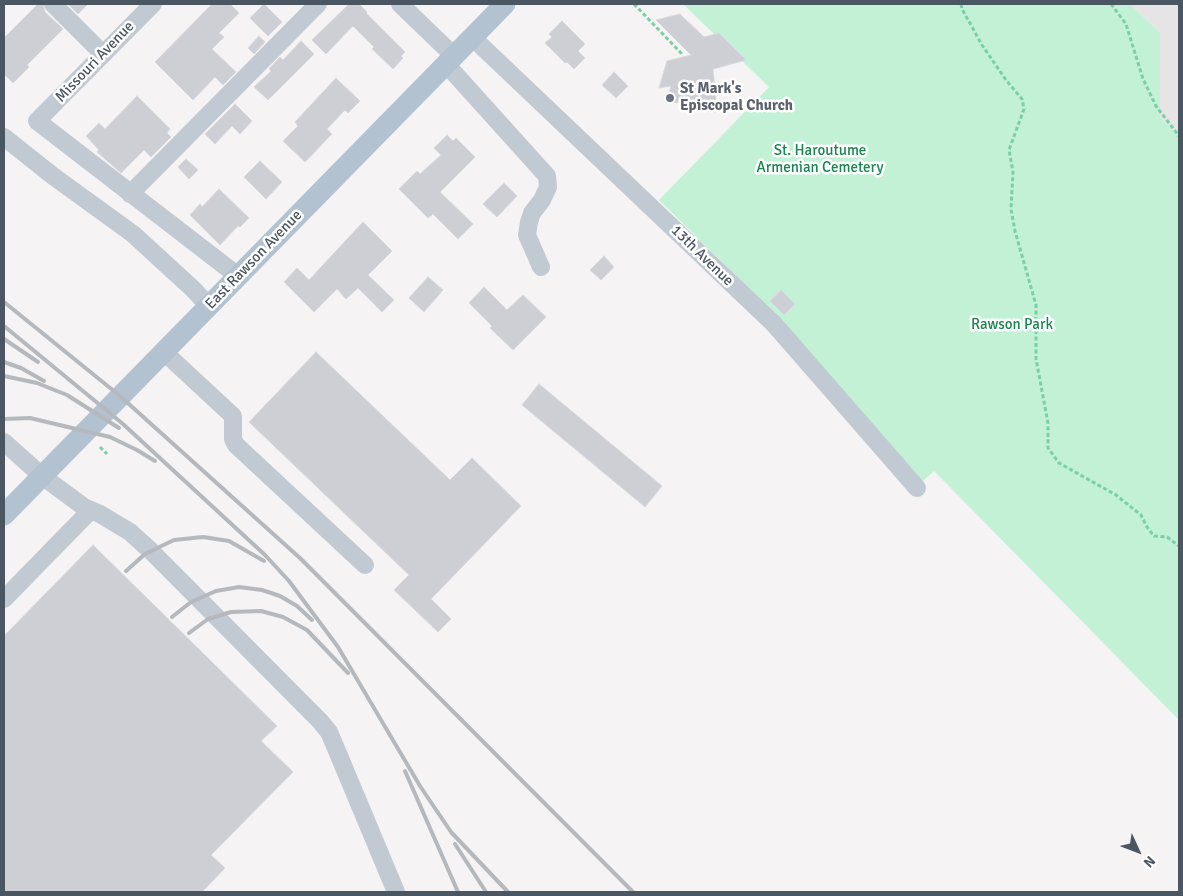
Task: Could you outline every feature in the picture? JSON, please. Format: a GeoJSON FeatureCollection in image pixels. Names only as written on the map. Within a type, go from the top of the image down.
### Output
{"type":"FeatureCollection","features":[{"type":"Feature","properties":{"kind":"main road","name":"East Rawson Avenue"},"geometry":{"type":"LineString","coordinates":[[4,515],[505,4]]}},
{"type":"Feature","properties":{"kind":"street"},"geometry":{"type":"LineString","coordinates":[[53,4],[104,54]]}},
{"type":"Feature","properties":{"kind":"street","name":"Missouri Avenue"},"geometry":{"type":"LineString","coordinates":[[130,194],[38,121],[153,4]]}},
{"type":"Feature","properties":{"kind":"street"},"geometry":{"type":"LineString","coordinates":[[238,276],[130,194],[318,4]]}},
{"type":"Feature","properties":{"kind":"street"},"geometry":{"type":"LineString","coordinates":[[400,4],[450,60],[547,176],[548,187],[542,200],[532,213],[528,235],[541,267]]}},
{"type":"Feature","properties":{"kind":"street","name":"13th Avenue"},"geometry":{"type":"LineString","coordinates":[[472,37],[774,324],[916,488]]}},
{"type":"Feature","properties":{"kind":"street"},"geometry":{"type":"LineString","coordinates":[[4,137],[52,176],[133,234],[209,306]]}},
{"type":"Feature","properties":{"kind":"street"},"geometry":{"type":"LineString","coordinates":[[164,352],[232,416],[233,439],[236,444],[365,565]]}},
{"type":"Feature","properties":{"kind":"street"},"geometry":{"type":"LineString","coordinates":[[4,442],[42,476],[84,507],[130,532],[320,721],[329,732],[396,892]]}},
{"type":"Feature","properties":{"kind":"street"},"geometry":{"type":"LineString","coordinates":[[4,599],[91,510]]}},
{"type":"Feature","properties":{"kind":"path"},"geometry":{"type":"LineString","coordinates":[[634,4],[682,54]]}},
{"type":"Feature","properties":{"kind":"path"},"geometry":{"type":"LineString","coordinates":[[961,4],[982,45],[1006,80],[1022,99],[1024,109],[1009,150],[1013,172],[1011,209],[1015,231],[1036,305],[1036,360],[1048,423],[1048,448],[1059,463],[1116,496],[1141,515],[1154,536],[1167,537],[1179,546]]}},
{"type":"Feature","properties":{"kind":"path"},"geometry":{"type":"LineString","coordinates":[[1111,4],[1126,24],[1143,79],[1156,106],[1179,136]]}},
{"type":"Feature","properties":{"kind":"path"},"geometry":{"type":"LineString","coordinates":[[100,447],[107,454]]}},
{"type":"Feature","properties":{"kind":"shaded area"},"geometry":{"type":"Polygon","coordinates":[[[1130,4],[1179,4],[1179,136],[1160,117],[1160,33],[1130,4]]]}},
{"type":"Feature","properties":{"kind":"green space","name":"Rawson Park"},"geometry":{"type":"Polygon","coordinates":[[[683,4],[1130,4],[1160,33],[1160,117],[1179,136],[1179,720],[934,471],[920,484],[783,322],[659,200],[769,87],[683,4]]]}},
{"type":"Feature","properties":{"kind":"building"},"geometry":{"type":"Polygon","coordinates":[[[38,4],[43,4],[45,12],[63,29],[27,65],[29,67],[13,83],[4,74],[4,38],[38,4]]]}},
{"type":"Feature","properties":{"kind":"building"},"geometry":{"type":"Polygon","coordinates":[[[68,4],[88,4],[78,14],[68,4]]]}},
{"type":"Feature","properties":{"kind":"building"},"geometry":{"type":"Polygon","coordinates":[[[212,4],[230,4],[239,13],[219,33],[224,37],[212,49],[236,72],[223,85],[215,77],[193,100],[155,62],[212,4]]]}},
{"type":"Feature","properties":{"kind":"building"},"geometry":{"type":"Polygon","coordinates":[[[264,4],[282,22],[268,36],[250,18],[264,4]]]}},
{"type":"Feature","properties":{"kind":"building"},"geometry":{"type":"Polygon","coordinates":[[[349,4],[359,4],[405,52],[401,56],[403,58],[393,69],[372,49],[374,47],[353,26],[326,54],[312,40],[349,4]]]}},
{"type":"Feature","properties":{"kind":"building"},"geometry":{"type":"Polygon","coordinates":[[[680,14],[704,37],[719,33],[746,60],[713,69],[717,112],[685,109],[688,103],[666,102],[671,86],[659,88],[667,61],[691,55],[656,20],[680,14]]]}},
{"type":"Feature","properties":{"kind":"building"},"geometry":{"type":"Polygon","coordinates":[[[562,21],[585,44],[578,51],[585,58],[574,69],[567,62],[565,63],[545,43],[552,37],[549,34],[562,21]]]}},
{"type":"Feature","properties":{"kind":"building"},"geometry":{"type":"Polygon","coordinates":[[[259,36],[265,42],[254,54],[248,48],[259,36]]]}},
{"type":"Feature","properties":{"kind":"building"},"geometry":{"type":"Polygon","coordinates":[[[301,41],[314,54],[268,100],[254,87],[271,71],[269,69],[280,57],[283,60],[301,41]]]}},
{"type":"Feature","properties":{"kind":"building"},"geometry":{"type":"Polygon","coordinates":[[[614,72],[628,86],[616,98],[602,85],[614,72]]]}},
{"type":"Feature","properties":{"kind":"building"},"geometry":{"type":"Polygon","coordinates":[[[336,78],[360,101],[348,113],[345,110],[327,129],[332,134],[305,162],[283,141],[298,126],[295,122],[336,78]]]}},
{"type":"Feature","properties":{"kind":"building"},"geometry":{"type":"Polygon","coordinates":[[[137,96],[170,129],[167,133],[171,137],[151,157],[144,150],[121,173],[97,152],[99,150],[86,136],[99,123],[105,129],[137,96]]]}},
{"type":"Feature","properties":{"kind":"building"},"geometry":{"type":"Polygon","coordinates":[[[235,104],[252,121],[240,134],[232,126],[215,144],[205,134],[235,104]]]}},
{"type":"Feature","properties":{"kind":"building"},"geometry":{"type":"Polygon","coordinates":[[[447,135],[453,141],[456,138],[475,157],[440,192],[473,224],[458,239],[433,214],[428,218],[399,189],[417,171],[420,174],[441,155],[434,148],[447,135]]]}},
{"type":"Feature","properties":{"kind":"building"},"geometry":{"type":"Polygon","coordinates":[[[186,159],[198,170],[189,179],[178,167],[186,159]]]}},
{"type":"Feature","properties":{"kind":"building"},"geometry":{"type":"Polygon","coordinates":[[[260,161],[282,182],[266,199],[244,177],[260,161]]]}},
{"type":"Feature","properties":{"kind":"building"},"geometry":{"type":"Polygon","coordinates":[[[504,183],[517,196],[497,217],[483,204],[504,183]]]}},
{"type":"Feature","properties":{"kind":"building"},"geometry":{"type":"Polygon","coordinates":[[[219,189],[249,218],[240,227],[238,226],[220,245],[190,215],[200,204],[202,207],[219,189]]]}},
{"type":"Feature","properties":{"kind":"building"},"geometry":{"type":"Polygon","coordinates":[[[363,222],[392,251],[368,275],[394,300],[382,312],[358,288],[346,299],[337,289],[314,312],[284,282],[297,268],[309,280],[363,222]]]}},
{"type":"Feature","properties":{"kind":"building"},"geometry":{"type":"Polygon","coordinates":[[[604,256],[614,267],[601,280],[590,270],[604,256]]]}},
{"type":"Feature","properties":{"kind":"building"},"geometry":{"type":"Polygon","coordinates":[[[428,277],[443,290],[424,312],[409,298],[428,277]]]}},
{"type":"Feature","properties":{"kind":"building"},"geometry":{"type":"Polygon","coordinates":[[[484,287],[507,310],[523,295],[546,317],[513,350],[490,328],[492,326],[469,303],[484,287]]]}},
{"type":"Feature","properties":{"kind":"building"},"geometry":{"type":"Polygon","coordinates":[[[781,290],[795,304],[784,315],[770,301],[781,290]]]}},
{"type":"Feature","properties":{"kind":"building"},"geometry":{"type":"Polygon","coordinates":[[[316,352],[450,480],[472,458],[521,506],[431,599],[451,619],[438,632],[394,590],[409,575],[249,422],[316,352]]]}},
{"type":"Feature","properties":{"kind":"building"},"geometry":{"type":"Polygon","coordinates":[[[539,384],[662,486],[645,507],[522,405],[539,384]]]}},
{"type":"Feature","properties":{"kind":"building"},"geometry":{"type":"Polygon","coordinates":[[[93,545],[277,726],[261,741],[293,772],[211,855],[225,868],[202,892],[4,892],[4,636],[93,545]]]}},
{"type":"Feature","properties":{"kind":"railway"},"geometry":{"type":"LineString","coordinates":[[4,302],[120,396],[301,559],[633,892]]}},
{"type":"Feature","properties":{"kind":"railway"},"geometry":{"type":"LineString","coordinates":[[4,326],[123,424],[265,555],[289,581],[338,647],[420,786],[451,832],[508,892]]}},
{"type":"Feature","properties":{"kind":"railway"},"geometry":{"type":"LineString","coordinates":[[4,339],[38,362]]}},
{"type":"Feature","properties":{"kind":"railway"},"geometry":{"type":"LineString","coordinates":[[4,362],[21,368],[44,381]]}},
{"type":"Feature","properties":{"kind":"railway"},"geometry":{"type":"LineString","coordinates":[[4,376],[37,383],[67,395],[119,428]]}},
{"type":"Feature","properties":{"kind":"railway"},"geometry":{"type":"LineString","coordinates":[[4,419],[30,418],[110,437],[155,461]]}},
{"type":"Feature","properties":{"kind":"railway"},"geometry":{"type":"LineString","coordinates":[[126,571],[145,554],[174,540],[203,537],[229,541],[264,561]]}},
{"type":"Feature","properties":{"kind":"railway"},"geometry":{"type":"LineString","coordinates":[[172,617],[191,602],[216,591],[239,587],[262,590],[280,596],[297,606],[312,620]]}},
{"type":"Feature","properties":{"kind":"railway"},"geometry":{"type":"LineString","coordinates":[[189,633],[208,619],[231,612],[261,611],[283,617],[307,630],[348,673]]}},
{"type":"Feature","properties":{"kind":"railway"},"geometry":{"type":"LineString","coordinates":[[405,771],[458,892]]}},
{"type":"Feature","properties":{"kind":"railway"},"geometry":{"type":"LineString","coordinates":[[455,844],[486,892]]}},
{"type":"Feature","properties":{"kind":"place","name":"St Mark's Episcopal Church"},"geometry":{"type":"Point","coordinates":[670,98]}},
{"type":"Feature","properties":{"kind":"park label","name":"St. Haroutume Armenian Cemetery"},"geometry":{"type":"Point","coordinates":[820,160]}}]}
